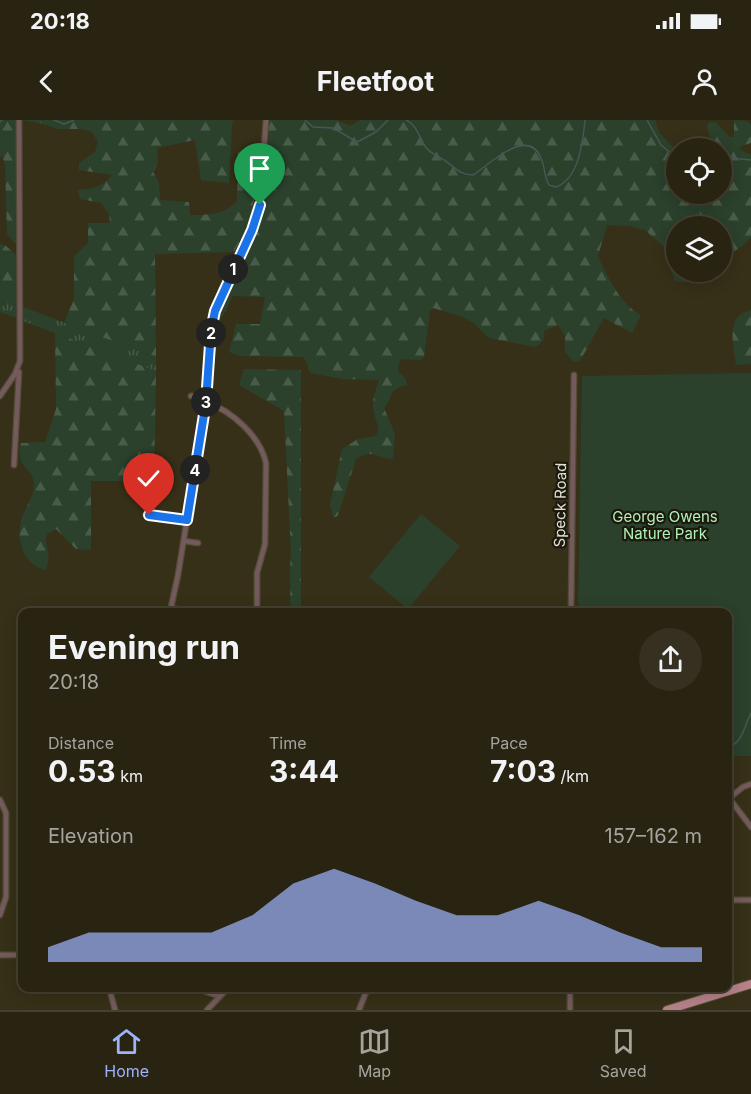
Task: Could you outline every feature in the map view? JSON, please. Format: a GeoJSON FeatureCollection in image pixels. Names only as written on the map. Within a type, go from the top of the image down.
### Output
{"type":"FeatureCollection","features":[{"type":"Feature","properties":{"kind":"main road"},"geometry":{"type":"LineString","coordinates":[[732,990],[751,984]]}},
{"type":"Feature","properties":{"kind":"main road"},"geometry":{"type":"LineString","coordinates":[[667,1010],[725,992]]}},
{"type":"Feature","properties":{"kind":"street"},"geometry":{"type":"LineString","coordinates":[[14,465],[19,366],[19,120]]}},
{"type":"Feature","properties":{"kind":"street"},"geometry":{"type":"LineString","coordinates":[[170,608],[184,542],[206,400],[211,330],[215,311],[252,230],[260,205],[266,120]]}},
{"type":"Feature","properties":{"kind":"street"},"geometry":{"type":"LineString","coordinates":[[0,396],[19,366]]}},
{"type":"Feature","properties":{"kind":"street","name":"Speck Road"},"geometry":{"type":"LineString","coordinates":[[572,608],[574,375]]}},
{"type":"Feature","properties":{"kind":"street"},"geometry":{"type":"LineString","coordinates":[[191,396],[218,406],[258,441],[263,451],[266,463],[265,544],[257,573],[257,608]]}},
{"type":"Feature","properties":{"kind":"street"},"geometry":{"type":"LineString","coordinates":[[188,458],[196,459]]}},
{"type":"Feature","properties":{"kind":"street"},"geometry":{"type":"LineString","coordinates":[[146,515],[187,520]]}},
{"type":"Feature","properties":{"kind":"street"},"geometry":{"type":"LineString","coordinates":[[184,542],[198,543]]}},
{"type":"Feature","properties":{"kind":"street"},"geometry":{"type":"LineString","coordinates":[[732,796],[751,784]]}},
{"type":"Feature","properties":{"kind":"street"},"geometry":{"type":"LineString","coordinates":[[0,800],[6,813],[3,827],[4,905],[0,915]]}},
{"type":"Feature","properties":{"kind":"street"},"geometry":{"type":"LineString","coordinates":[[732,804],[751,827]]}},
{"type":"Feature","properties":{"kind":"street"},"geometry":{"type":"LineString","coordinates":[[732,900],[751,900]]}},
{"type":"Feature","properties":{"kind":"street"},"geometry":{"type":"LineString","coordinates":[[0,955],[18,955]]}},
{"type":"Feature","properties":{"kind":"street"},"geometry":{"type":"LineString","coordinates":[[110,992],[115,1010]]}},
{"type":"Feature","properties":{"kind":"street"},"geometry":{"type":"LineString","coordinates":[[207,992],[219,996]]}},
{"type":"Feature","properties":{"kind":"street"},"geometry":{"type":"LineString","coordinates":[[207,1010],[223,992]]}},
{"type":"Feature","properties":{"kind":"street"},"geometry":{"type":"LineString","coordinates":[[359,1010],[366,992]]}},
{"type":"Feature","properties":{"kind":"street"},"geometry":{"type":"LineString","coordinates":[[570,992],[570,1010]]}},
{"type":"Feature","properties":{"kind":"green space"},"geometry":{"type":"Polygon","coordinates":[[[0,120],[16,120],[16,244],[7,234],[5,164],[2,156],[0,157],[0,120]]]}},
{"type":"Feature","properties":{"kind":"green space"},"geometry":{"type":"Polygon","coordinates":[[[22,120],[234,120],[229,183],[201,180],[195,140],[157,148],[158,164],[153,172],[159,182],[160,200],[189,202],[190,215],[215,213],[232,206],[237,201],[238,151],[259,152],[253,204],[246,227],[234,252],[155,254],[156,357],[64,323],[74,299],[74,256],[88,243],[88,223],[110,223],[109,214],[101,203],[80,199],[78,190],[97,187],[112,175],[79,170],[79,163],[95,152],[98,142],[92,132],[82,129],[58,129],[22,120]]]}},
{"type":"Feature","properties":{"kind":"green space"},"geometry":{"type":"Polygon","coordinates":[[[269,120],[337,120],[350,126],[360,120],[655,120],[660,134],[666,140],[666,204],[732,204],[732,138],[711,138],[707,127],[709,122],[716,122],[729,137],[734,137],[734,120],[747,121],[751,125],[751,143],[741,146],[740,150],[751,155],[751,237],[732,253],[732,216],[666,216],[666,249],[645,230],[607,225],[598,256],[620,297],[641,315],[632,333],[604,318],[580,361],[574,362],[565,352],[565,336],[558,325],[544,331],[543,340],[535,347],[489,338],[472,322],[433,308],[430,311],[424,357],[421,360],[402,359],[398,371],[406,379],[407,385],[393,392],[384,408],[395,434],[393,459],[367,454],[356,459],[338,515],[333,517],[330,505],[342,449],[358,439],[376,436],[379,429],[373,404],[379,380],[343,379],[310,373],[303,357],[240,356],[229,352],[236,324],[260,324],[265,297],[232,296],[224,314],[215,321],[261,216],[267,181],[269,120]]]}},
{"type":"Feature","properties":{"kind":"green space"},"geometry":{"type":"Polygon","coordinates":[[[0,244],[16,255],[16,306],[0,300],[0,244]]]}},
{"type":"Feature","properties":{"kind":"green space"},"geometry":{"type":"Polygon","coordinates":[[[0,300],[16,306],[16,318],[0,312],[0,300]]]}},
{"type":"Feature","properties":{"kind":"green space"},"geometry":{"type":"Polygon","coordinates":[[[23,307],[156,357],[156,371],[23,321],[23,307]]]}},
{"type":"Feature","properties":{"kind":"green space"},"geometry":{"type":"Polygon","coordinates":[[[751,310],[751,364],[736,365],[734,325],[737,318],[751,310]]]}},
{"type":"Feature","properties":{"kind":"green space"},"geometry":{"type":"Polygon","coordinates":[[[55,333],[156,371],[154,481],[91,481],[91,550],[76,549],[56,529],[47,534],[49,560],[45,570],[27,558],[21,544],[21,521],[34,485],[19,451],[21,443],[45,442],[56,409],[55,333]]]}},
{"type":"Feature","properties":{"kind":"green space"},"geometry":{"type":"Polygon","coordinates":[[[244,369],[301,370],[301,608],[290,608],[291,552],[284,411],[239,385],[244,369]]]}},
{"type":"Feature","properties":{"kind":"green space","name":"George Owens Nature Park"},"geometry":{"type":"Polygon","coordinates":[[[751,373],[751,756],[732,756],[732,608],[578,608],[582,376],[751,373]]]}},
{"type":"Feature","properties":{"kind":"green space"},"geometry":{"type":"Polygon","coordinates":[[[421,514],[460,546],[409,608],[369,577],[421,514]]]}},
{"type":"Feature","properties":{"kind":"waterway"},"geometry":{"type":"LineString","coordinates":[[54,120],[64,124],[74,120]]}},
{"type":"Feature","properties":{"kind":"waterway"},"geometry":{"type":"LineString","coordinates":[[305,120],[313,127],[333,128],[357,142],[376,132],[388,120]]}},
{"type":"Feature","properties":{"kind":"waterway"},"geometry":{"type":"LineString","coordinates":[[406,120],[415,128],[429,151],[468,175],[473,175],[507,151],[527,145],[535,149],[541,158],[549,185],[556,187],[564,183],[575,168],[585,120]]}},
{"type":"Feature","properties":{"kind":"waterway"},"geometry":{"type":"LineString","coordinates":[[647,120],[661,145],[666,149]]}},
{"type":"Feature","properties":{"kind":"waterway"},"geometry":{"type":"LineString","coordinates":[[732,158],[751,160]]}},
{"type":"Feature","properties":{"kind":"waterway"},"geometry":{"type":"LineString","coordinates":[[732,745],[740,738],[751,713]]}},
{"type":"Feature","properties":{"kind":"route"},"geometry":{"type":"LineString","coordinates":[[149,515],[187,520],[206,402],[211,330],[215,311],[252,230],[260,205]]}}]}
